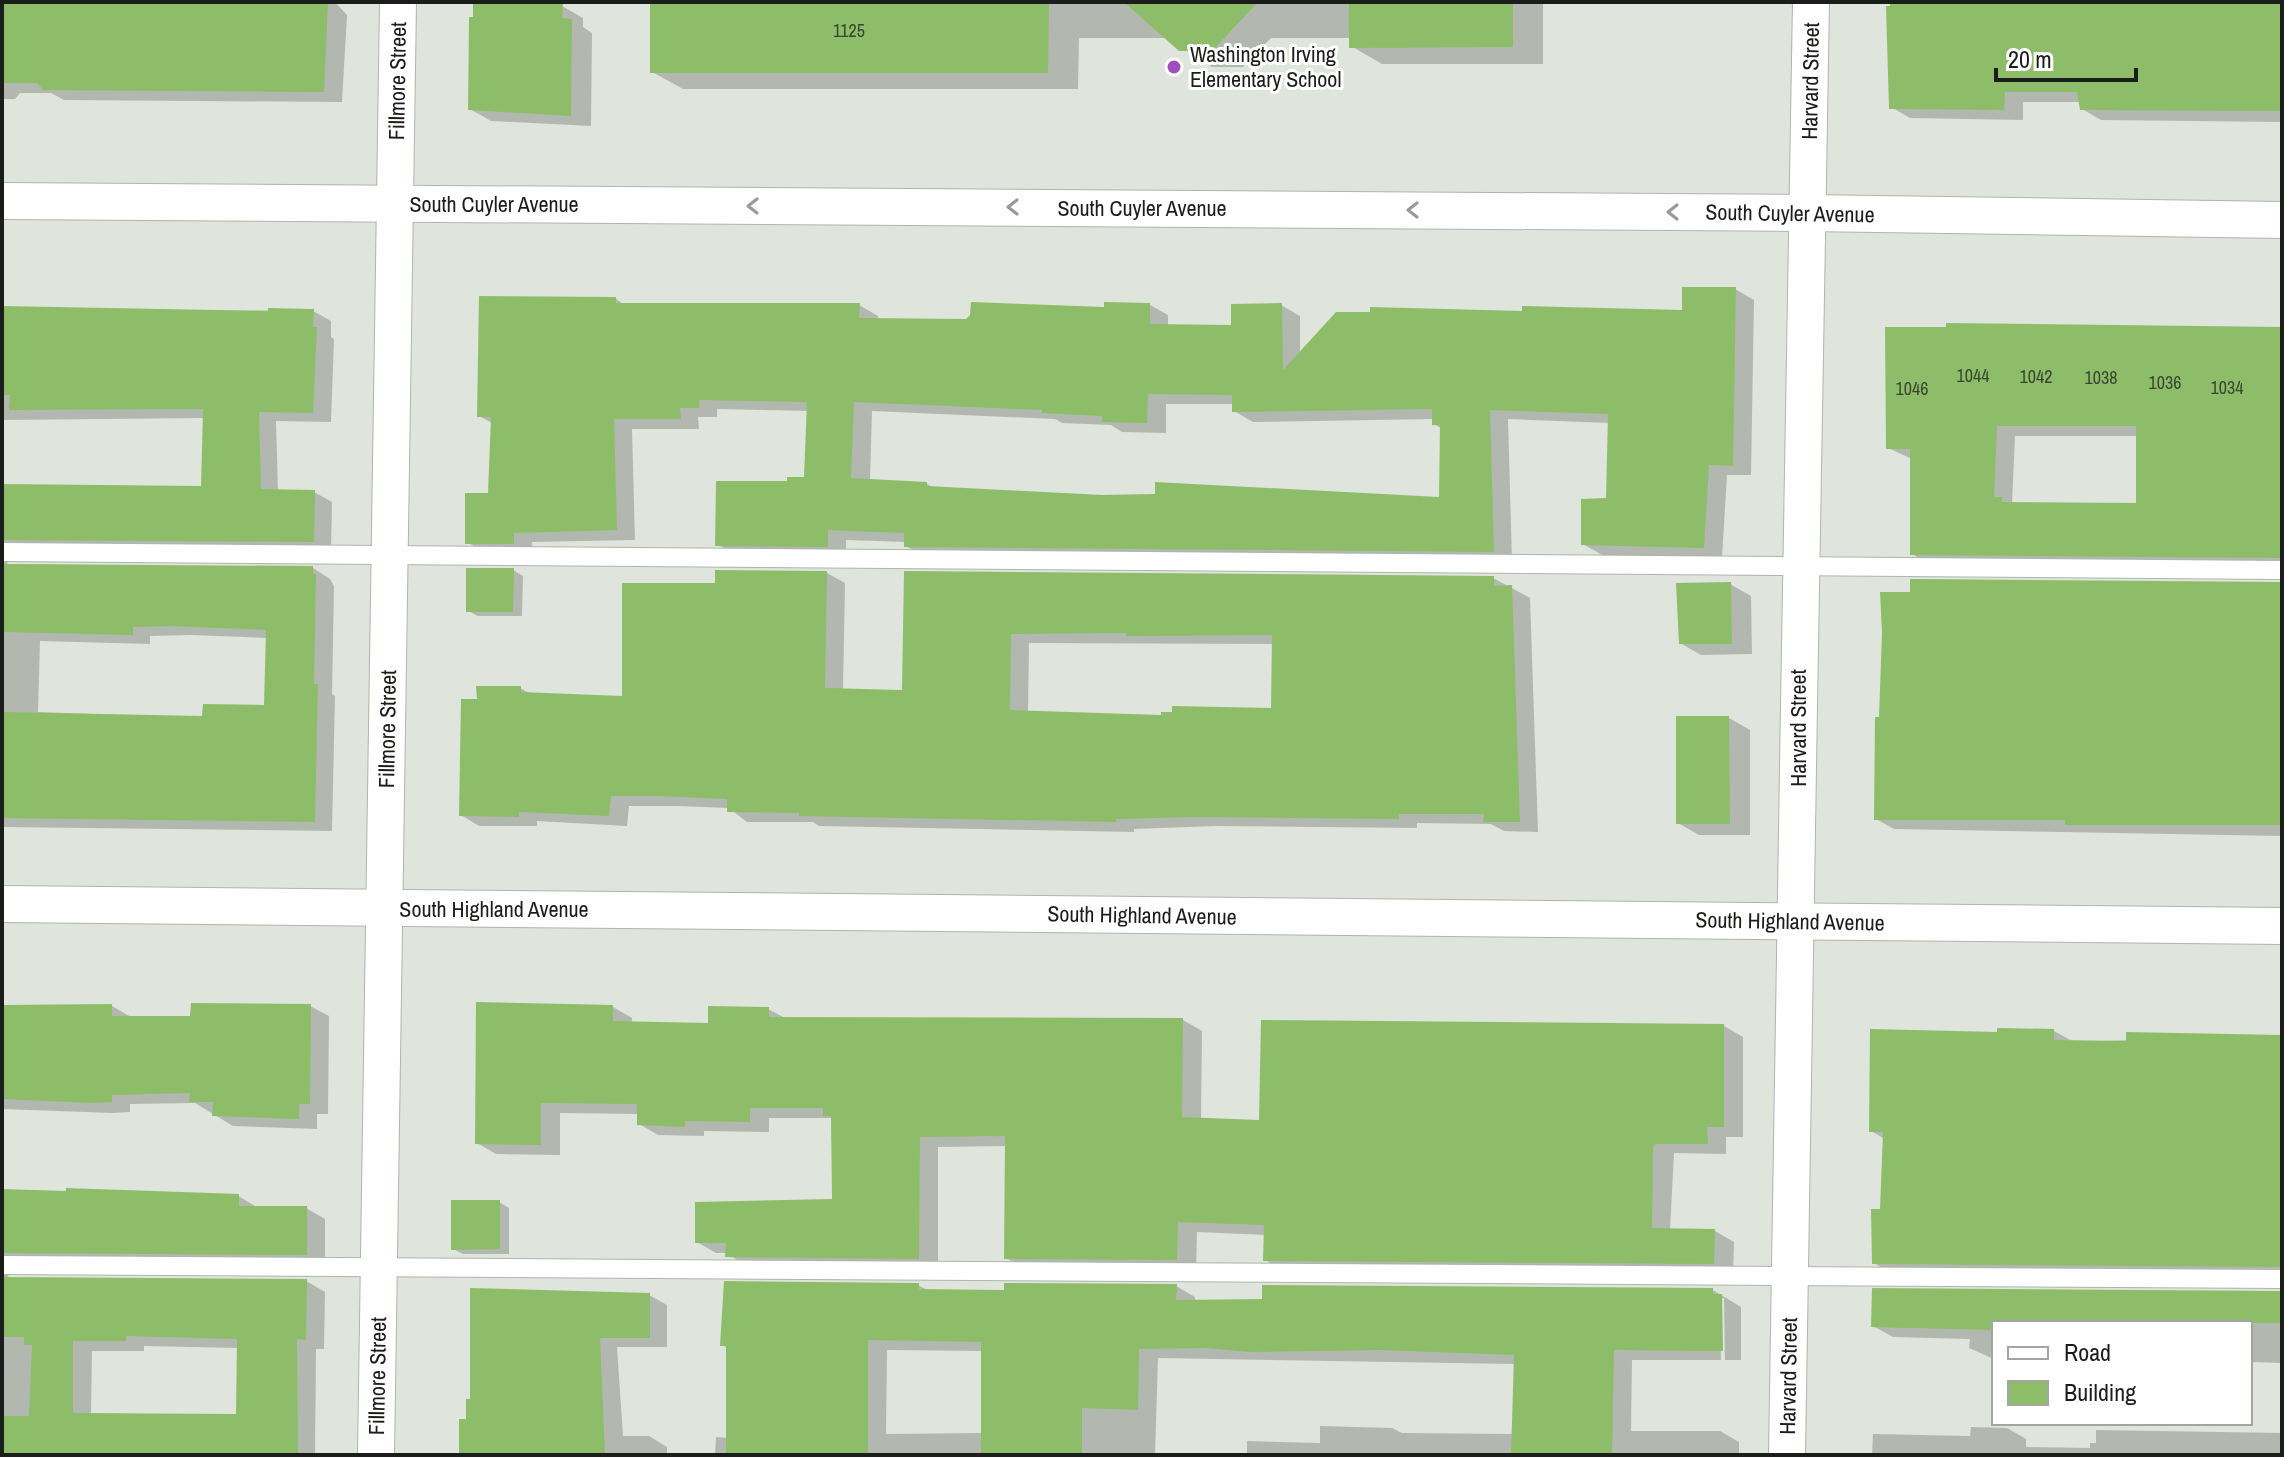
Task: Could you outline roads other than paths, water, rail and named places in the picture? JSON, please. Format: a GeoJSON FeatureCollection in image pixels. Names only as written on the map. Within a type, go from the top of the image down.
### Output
{"type":"FeatureCollection","features":[{"type":"Feature","properties":{"kind":"street","name":"Fillmore Street"},"geometry":{"type":"LineString","coordinates":[[376,1455],[398,2]]}},
{"type":"Feature","properties":{"kind":"street","name":"Harvard Street"},"geometry":{"type":"LineString","coordinates":[[1787,1455],[1797,921],[1799,566],[1811,2]]}},
{"type":"Feature","properties":{"kind":"street","name":"South Cuyler Avenue"},"geometry":{"type":"LineString","coordinates":[[2,201],[1807,213],[2282,220]]}},
{"type":"Feature","properties":{"kind":"street","name":"South Highland Avenue"},"geometry":{"type":"LineString","coordinates":[[2,904],[2282,926]]}},
{"type":"Feature","properties":{"kind":"lane"},"geometry":{"type":"LineString","coordinates":[[2,552],[2282,570]]}},
{"type":"Feature","properties":{"kind":"lane"},"geometry":{"type":"LineString","coordinates":[[2,1265],[2282,1279]]}},
{"type":"Feature","properties":{"kind":"place","name":"Washington Irving Elementary School"},"geometry":{"type":"Point","coordinates":[1174,67]}}]}
